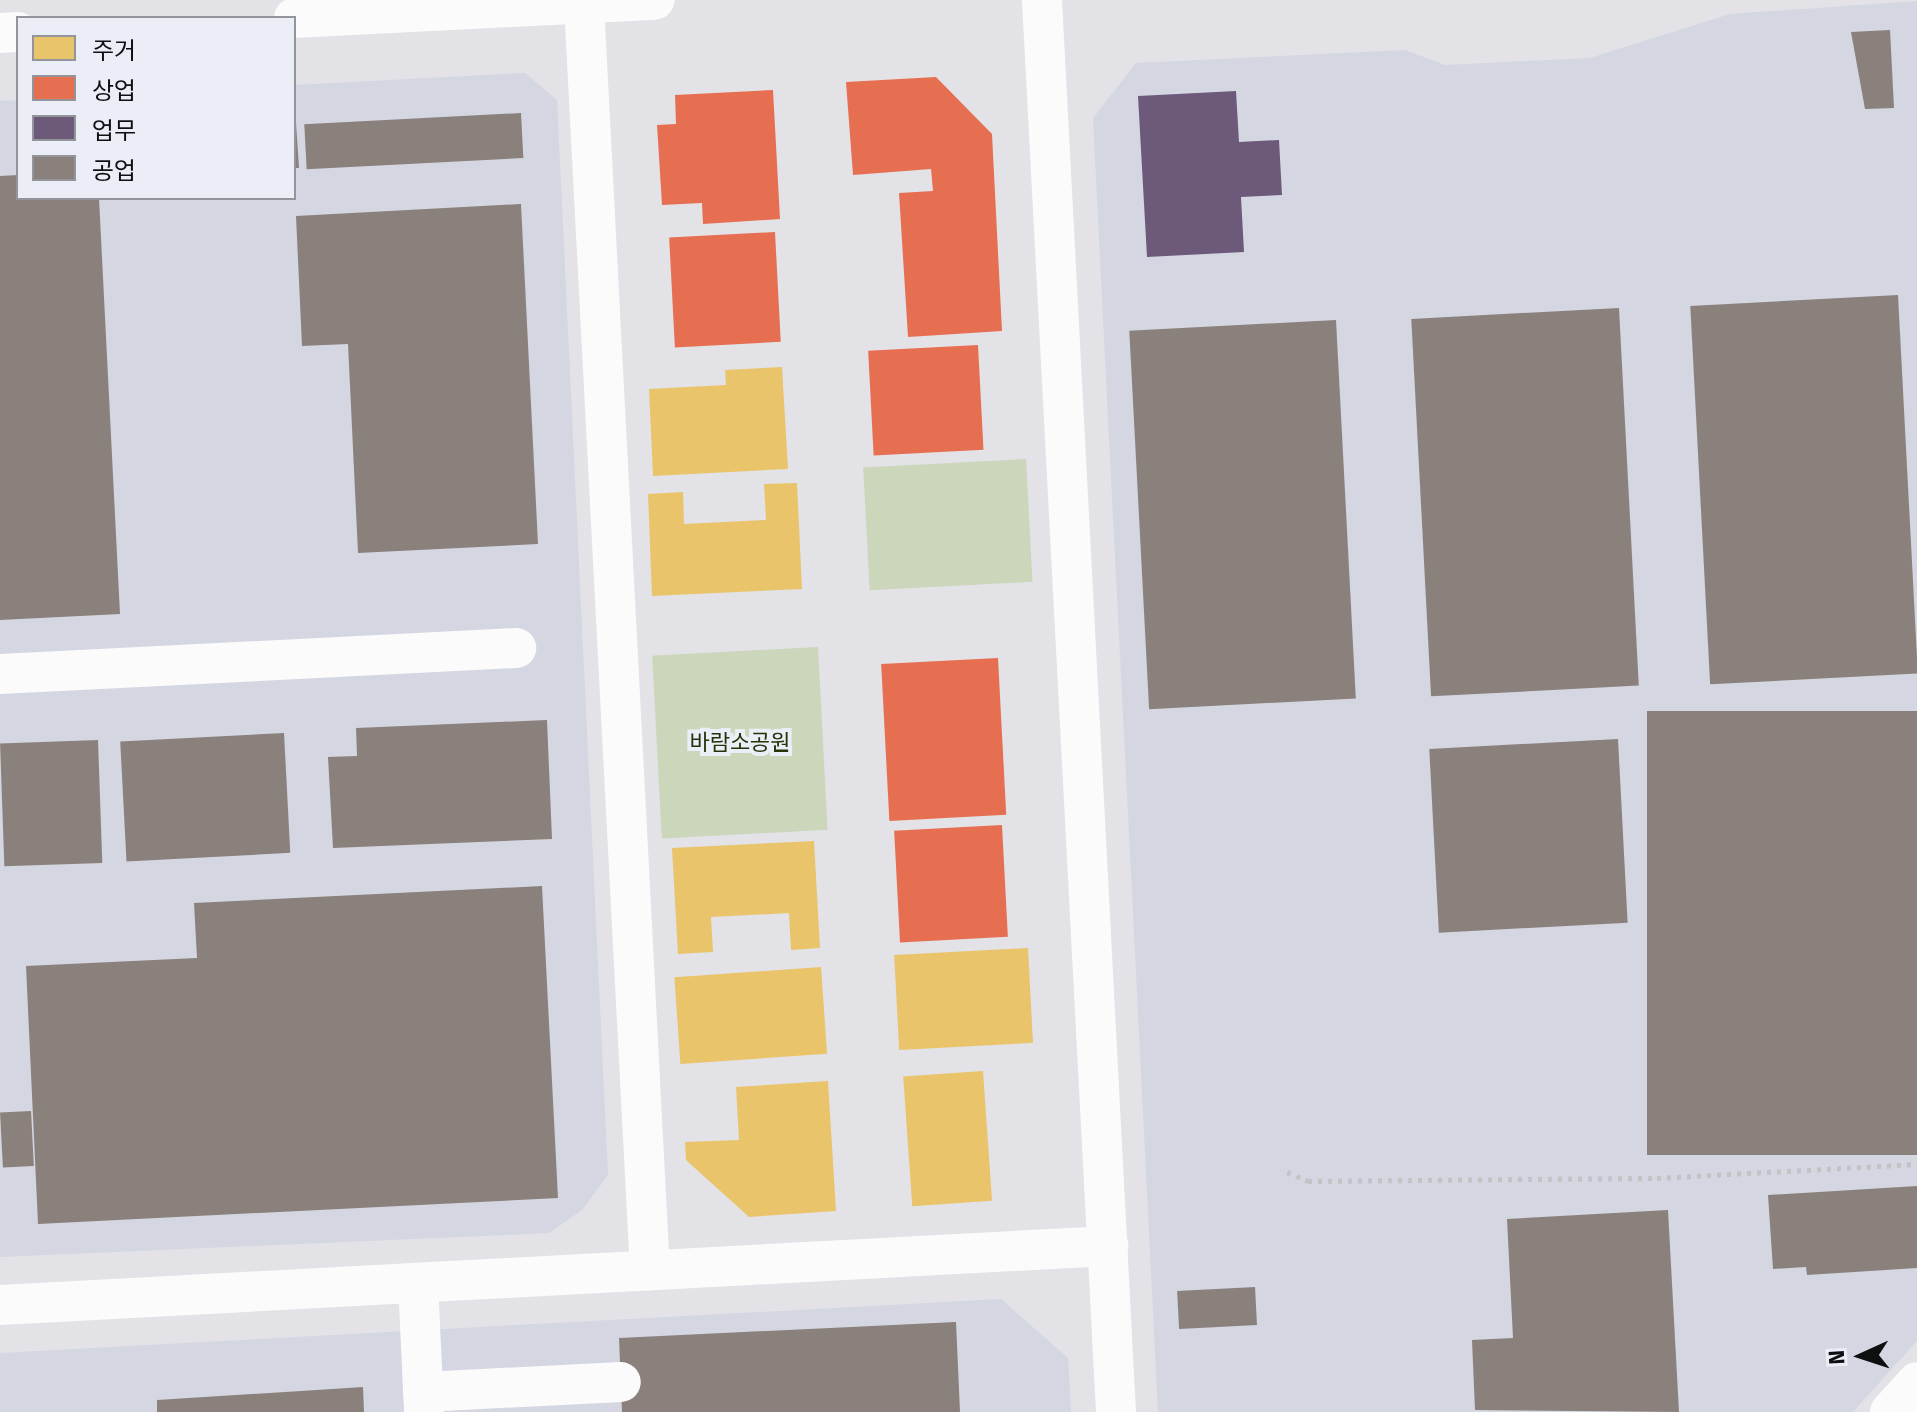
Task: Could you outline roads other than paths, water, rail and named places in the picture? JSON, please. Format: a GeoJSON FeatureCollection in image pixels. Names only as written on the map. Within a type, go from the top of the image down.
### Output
{"type":"FeatureCollection","features":[{"type":"Feature","properties":{"kind":"street"},"geometry":{"type":"LineString","coordinates":[[296,18],[655,0]]}},
{"type":"Feature","properties":{"kind":"street"},"geometry":{"type":"LineString","coordinates":[[1042,0],[1116,1412]]}},
{"type":"Feature","properties":{"kind":"street"},"geometry":{"type":"LineString","coordinates":[[584,4],[650,1270]]}},
{"type":"Feature","properties":{"kind":"street"},"geometry":{"type":"LineString","coordinates":[[0,674],[516,648]]}},
{"type":"Feature","properties":{"kind":"street"},"geometry":{"type":"LineString","coordinates":[[0,1305],[1108,1246]]}},
{"type":"Feature","properties":{"kind":"street"},"geometry":{"type":"LineString","coordinates":[[418,1283],[424,1402],[576,1398],[621,1382]]}},
{"type":"Feature","properties":{"kind":"street"},"geometry":{"type":"LineString","coordinates":[[1890,1412],[1917,1382]]}},
{"type":"Feature","properties":{"kind":"park label","name":"바람소공원"},"geometry":{"type":"Point","coordinates":[740,743]}}]}
